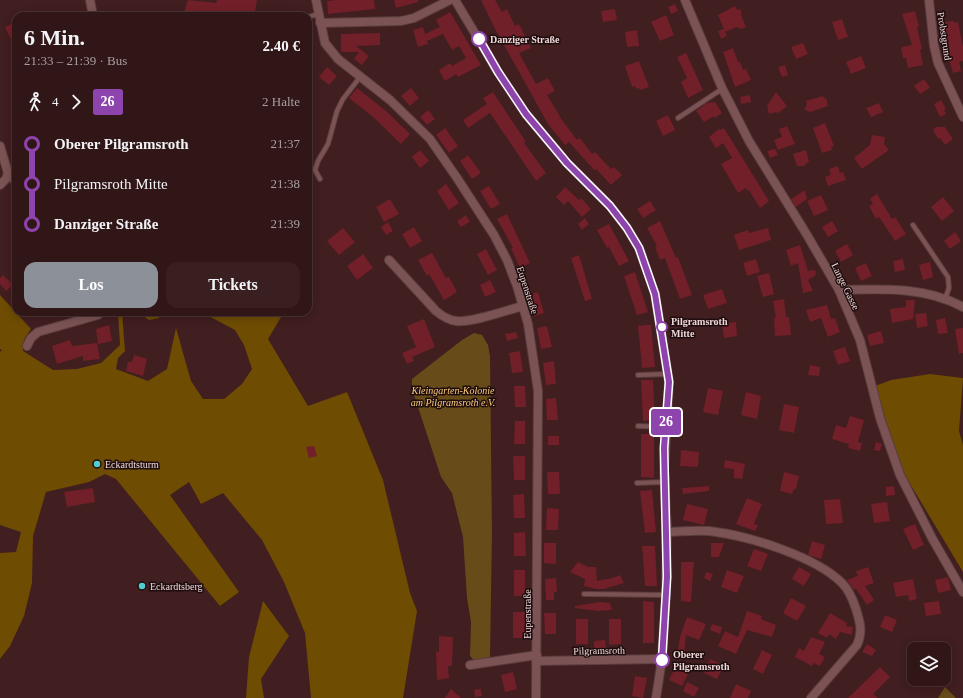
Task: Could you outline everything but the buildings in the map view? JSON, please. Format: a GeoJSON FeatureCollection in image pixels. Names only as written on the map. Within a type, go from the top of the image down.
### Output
{"type":"FeatureCollection","features":[{"type":"Feature","properties":{"kind":"street"},"geometry":{"type":"LineString","coordinates":[[90,0],[92,12]]}},
{"type":"Feature","properties":{"kind":"street","name":"Eupenstraße"},"geometry":{"type":"LineString","coordinates":[[316,0],[325,43],[338,59],[390,100],[417,125],[442,155],[494,235],[507,260],[523,306],[533,350],[538,391],[536,698]]}},
{"type":"Feature","properties":{"kind":"street"},"geometry":{"type":"LineString","coordinates":[[320,23],[401,21],[414,18],[450,0]]}},
{"type":"Feature","properties":{"kind":"street"},"geometry":{"type":"LineString","coordinates":[[455,0],[498,72],[526,114],[567,163],[610,206],[639,248],[655,294],[669,374],[664,482],[667,532],[666,595],[662,660],[656,698]]}},
{"type":"Feature","properties":{"kind":"street","name":"Lange Gasse"},"geometry":{"type":"LineString","coordinates":[[685,0],[722,88],[748,141],[807,235],[839,290],[860,340],[880,418],[900,475],[932,538],[963,592]]}},
{"type":"Feature","properties":{"kind":"street","name":"Probstgrund"},"geometry":{"type":"LineString","coordinates":[[929,0],[934,46],[938,63],[963,117]]}},
{"type":"Feature","properties":{"kind":"street"},"geometry":{"type":"LineString","coordinates":[[0,146],[8,173],[12,178]]}},
{"type":"Feature","properties":{"kind":"street"},"geometry":{"type":"LineString","coordinates":[[0,185],[6,179],[8,173]]}},
{"type":"Feature","properties":{"kind":"street"},"geometry":{"type":"LineString","coordinates":[[389,260],[436,312],[445,318],[456,321],[468,320],[523,306]]}},
{"type":"Feature","properties":{"kind":"street"},"geometry":{"type":"LineString","coordinates":[[839,290],[892,289],[913,291],[945,299],[963,307]]}},
{"type":"Feature","properties":{"kind":"street"},"geometry":{"type":"LineString","coordinates":[[27,346],[31,338],[38,332],[94,316]]}},
{"type":"Feature","properties":{"kind":"street"},"geometry":{"type":"LineString","coordinates":[[667,532],[714,531],[774,547],[824,568],[842,583],[848,591],[860,622],[861,632],[857,644],[811,698]]}},
{"type":"Feature","properties":{"kind":"street"},"geometry":{"type":"LineString","coordinates":[[470,665],[536,658]]}},
{"type":"Feature","properties":{"kind":"street","name":"Pilgramsroth"},"geometry":{"type":"LineString","coordinates":[[536,658],[662,660]]}},
{"type":"Feature","properties":{"kind":"lane"},"geometry":{"type":"LineString","coordinates":[[312,16],[318,14]]}},
{"type":"Feature","properties":{"kind":"lane"},"geometry":{"type":"LineString","coordinates":[[320,179],[315,170],[318,161],[328,144],[337,110],[349,89],[361,76]]}},
{"type":"Feature","properties":{"kind":"lane"},"geometry":{"type":"LineString","coordinates":[[678,118],[722,88]]}},
{"type":"Feature","properties":{"kind":"lane"},"geometry":{"type":"LineString","coordinates":[[913,225],[948,277],[949,288],[945,299]]}},
{"type":"Feature","properties":{"kind":"lane"},"geometry":{"type":"LineString","coordinates":[[638,375],[669,374]]}},
{"type":"Feature","properties":{"kind":"lane"},"geometry":{"type":"LineString","coordinates":[[638,426],[666,428]]}},
{"type":"Feature","properties":{"kind":"lane"},"geometry":{"type":"LineString","coordinates":[[637,483],[664,482]]}},
{"type":"Feature","properties":{"kind":"lane"},"geometry":{"type":"LineString","coordinates":[[584,594],[666,595]]}},
{"type":"Feature","properties":{"kind":"green space","name":"Kleingarten-Kolonie am Pilgramsroth e.V."},"geometry":{"type":"Polygon","coordinates":[[[474,333],[482,335],[488,345],[490,356],[492,534],[490,657],[475,661],[470,656],[471,622],[467,598],[463,537],[452,493],[441,477],[412,389],[412,379],[462,340],[474,333]]]}},
{"type":"Feature","properties":{"kind":"green space"},"geometry":{"type":"Polygon","coordinates":[[[945,687],[956,698],[938,698],[945,687]]]}},
{"type":"Feature","properties":{"kind":"shaded area"},"geometry":{"type":"Polygon","coordinates":[[[0,295],[12,308],[12,316],[19,316],[31,329],[24,340],[23,351],[53,370],[77,369],[101,363],[120,345],[118,316],[122,316],[125,351],[118,358],[116,369],[148,381],[167,369],[176,328],[191,381],[203,399],[224,399],[242,384],[252,369],[244,345],[235,330],[209,316],[282,316],[268,339],[308,406],[347,392],[383,480],[410,593],[417,611],[403,698],[311,698],[305,633],[284,582],[262,540],[223,493],[201,504],[189,482],[170,495],[239,592],[220,606],[116,479],[105,474],[89,482],[46,492],[33,536],[32,583],[24,616],[10,646],[0,659],[0,553],[16,552],[21,532],[0,525],[0,352],[2,350],[0,349],[0,295]]]}},
{"type":"Feature","properties":{"kind":"shaded area"},"geometry":{"type":"Polygon","coordinates":[[[144,316],[159,316],[159,318],[149,320],[144,316]]]}},
{"type":"Feature","properties":{"kind":"shaded area"},"geometry":{"type":"Polygon","coordinates":[[[930,374],[963,378],[959,431],[963,445],[963,572],[903,472],[882,417],[875,386],[891,380],[930,374]]]}},
{"type":"Feature","properties":{"kind":"shaded area"},"geometry":{"type":"Polygon","coordinates":[[[263,601],[289,636],[261,679],[264,698],[246,698],[249,657],[263,601]]]}},
{"type":"Feature","properties":{"kind":"bus line","name":"26"},"geometry":{"type":"LineString","coordinates":[[479,39],[498,72],[526,114],[549,143],[610,206],[627,228],[639,248],[655,294],[669,374],[664,448],[667,577],[662,660]]}},
{"type":"Feature","properties":{"kind":"place","name":"Danziger Straße"},"geometry":{"type":"Point","coordinates":[479,39]}},
{"type":"Feature","properties":{"kind":"place","name":"Pilgramsroth Mitte"},"geometry":{"type":"Point","coordinates":[662,327]}},
{"type":"Feature","properties":{"kind":"place","name":"Eckardtsturm"},"geometry":{"type":"Point","coordinates":[97,464]}},
{"type":"Feature","properties":{"kind":"place","name":"Eckardtsberg"},"geometry":{"type":"Point","coordinates":[142,586]}},
{"type":"Feature","properties":{"kind":"place","name":"Oberer Pilgramsroth"},"geometry":{"type":"Point","coordinates":[662,660]}}]}
